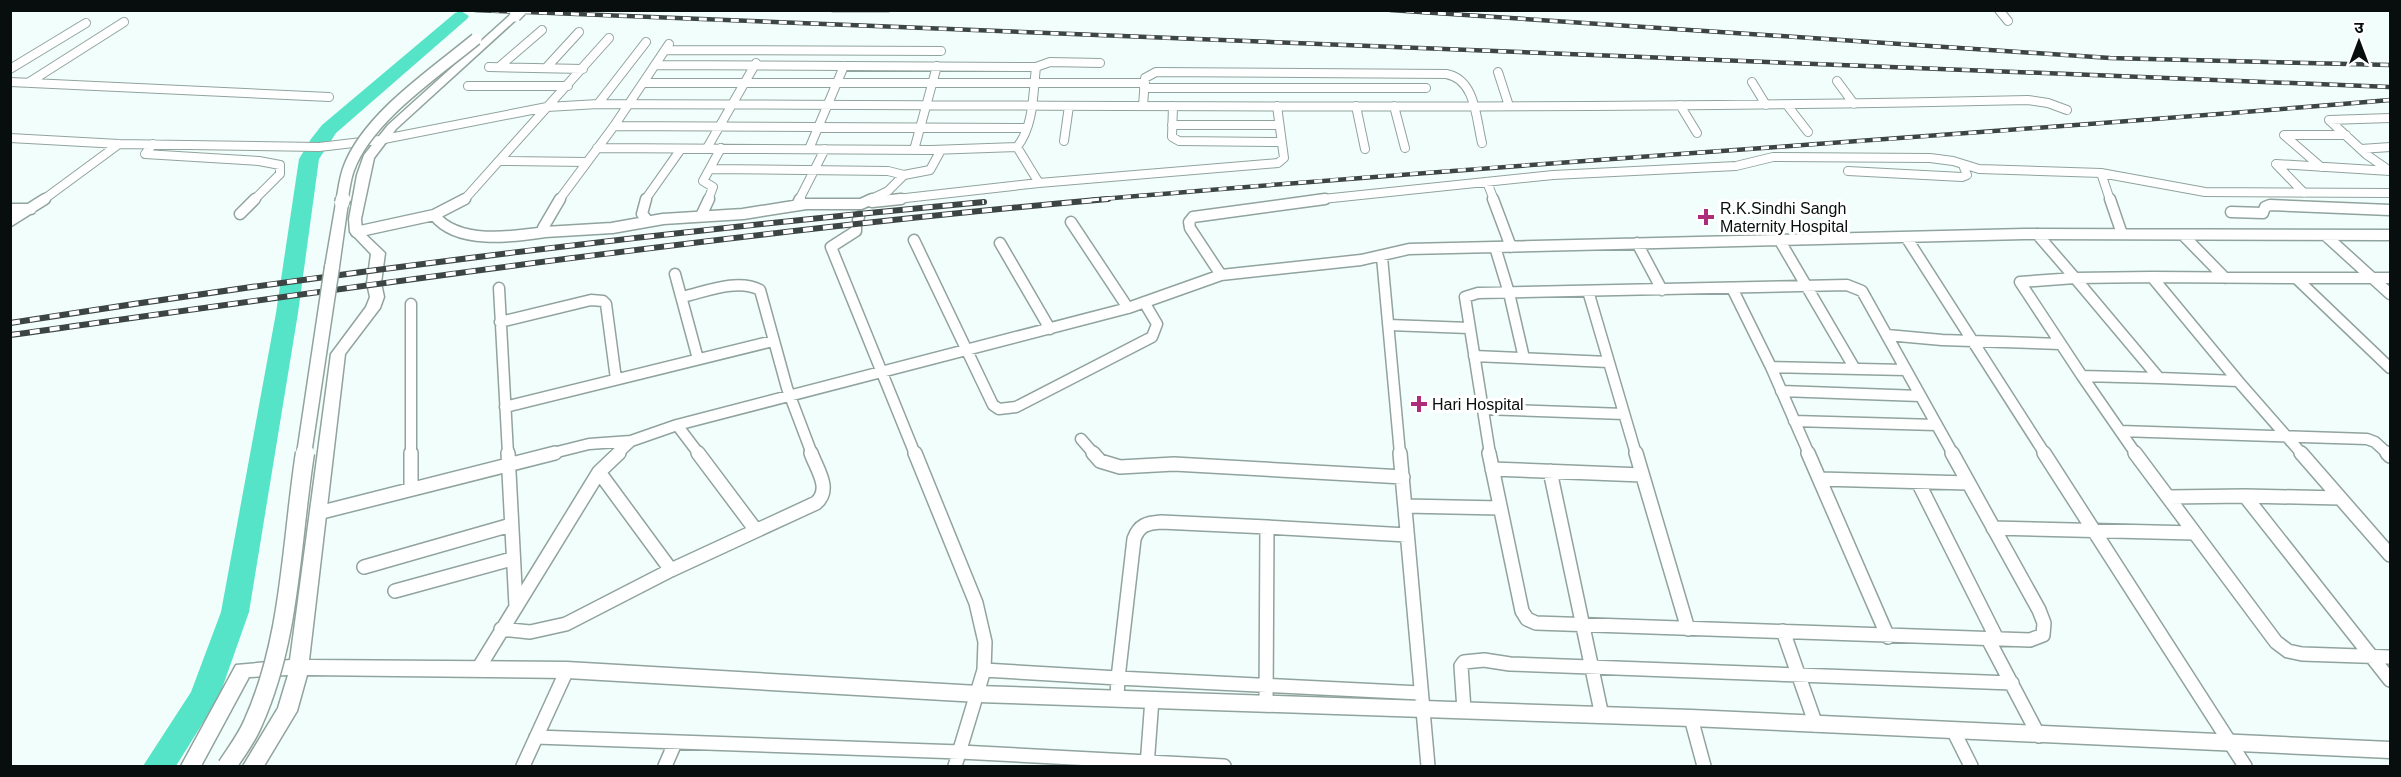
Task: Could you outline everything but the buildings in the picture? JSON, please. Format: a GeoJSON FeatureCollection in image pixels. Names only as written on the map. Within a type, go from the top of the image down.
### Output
{"type":"FeatureCollection","features":[{"type":"Feature","properties":{"kind":"street"},"geometry":{"type":"LineString","coordinates":[[1999,10],[2008,21]]}},
{"type":"Feature","properties":{"kind":"street"},"geometry":{"type":"LineString","coordinates":[[227,766],[253,724],[274,666],[283,626],[295,518],[345,181],[351,163],[370,134],[398,107],[476,39],[512,13]]}},
{"type":"Feature","properties":{"kind":"street"},"geometry":{"type":"LineString","coordinates":[[253,766],[287,711],[296,686],[338,354],[373,308],[377,297],[374,283],[378,253],[356,232],[354,219],[368,158],[379,140],[512,13]]}},
{"type":"Feature","properties":{"kind":"street"},"geometry":{"type":"LineString","coordinates":[[28,83],[124,22]]}},
{"type":"Feature","properties":{"kind":"street"},"geometry":{"type":"LineString","coordinates":[[10,69],[86,23]]}},
{"type":"Feature","properties":{"kind":"street"},"geometry":{"type":"LineString","coordinates":[[499,67],[542,30]]}},
{"type":"Feature","properties":{"kind":"street"},"geometry":{"type":"LineString","coordinates":[[546,68],[579,32]]}},
{"type":"Feature","properties":{"kind":"street"},"geometry":{"type":"LineString","coordinates":[[356,232],[434,215],[463,201],[609,38]]}},
{"type":"Feature","properties":{"kind":"street"},"geometry":{"type":"LineString","coordinates":[[598,104],[646,42]]}},
{"type":"Feature","properties":{"kind":"street"},"geometry":{"type":"LineString","coordinates":[[545,232],[543,228],[555,205],[614,126],[667,47],[941,51]]}},
{"type":"Feature","properties":{"kind":"street"},"geometry":{"type":"LineString","coordinates":[[707,148],[764,50]]}},
{"type":"Feature","properties":{"kind":"street"},"geometry":{"type":"LineString","coordinates":[[655,65],[1036,67],[1050,62],[1100,63]]}},
{"type":"Feature","properties":{"kind":"street"},"geometry":{"type":"LineString","coordinates":[[809,148],[844,66]]}},
{"type":"Feature","properties":{"kind":"street"},"geometry":{"type":"LineString","coordinates":[[914,150],[937,66]]}},
{"type":"Feature","properties":{"kind":"street"},"geometry":{"type":"LineString","coordinates":[[489,67],[583,69]]}},
{"type":"Feature","properties":{"kind":"street"},"geometry":{"type":"LineString","coordinates":[[597,148],[941,150],[1017,147],[1022,143],[1026,128],[1036,67]]}},
{"type":"Feature","properties":{"kind":"street"},"geometry":{"type":"LineString","coordinates":[[1143,106],[1148,75],[1156,72],[1446,74],[1461,78],[1473,106],[1482,143]]}},
{"type":"Feature","properties":{"kind":"street"},"geometry":{"type":"LineString","coordinates":[[1498,72],[1509,106]]}},
{"type":"Feature","properties":{"kind":"street"},"geometry":{"type":"LineString","coordinates":[[1422,74],[1431,106]]}},
{"type":"Feature","properties":{"kind":"street"},"geometry":{"type":"LineString","coordinates":[[1837,81],[1854,104]]}},
{"type":"Feature","properties":{"kind":"street"},"geometry":{"type":"LineString","coordinates":[[10,82],[330,97]]}},
{"type":"Feature","properties":{"kind":"street"},"geometry":{"type":"LineString","coordinates":[[1752,82],[1766,105]]}},
{"type":"Feature","properties":{"kind":"street"},"geometry":{"type":"LineString","coordinates":[[643,83],[933,83],[1426,88]]}},
{"type":"Feature","properties":{"kind":"street"},"geometry":{"type":"LineString","coordinates":[[468,86],[568,86]]}},
{"type":"Feature","properties":{"kind":"street"},"geometry":{"type":"LineString","coordinates":[[10,138],[119,144],[319,147],[379,140],[547,107],[598,104],[1509,106],[1787,105],[2028,100],[2048,103],[2067,110]]}},
{"type":"Feature","properties":{"kind":"street"},"geometry":{"type":"LineString","coordinates":[[1680,105],[1697,133]]}},
{"type":"Feature","properties":{"kind":"street"},"geometry":{"type":"LineString","coordinates":[[1787,105],[1808,132]]}},
{"type":"Feature","properties":{"kind":"street"},"geometry":{"type":"LineString","coordinates":[[1064,141],[1070,106]]}},
{"type":"Feature","properties":{"kind":"street"},"geometry":{"type":"LineString","coordinates":[[1173,106],[1172,136],[1179,141],[1281,142]]}},
{"type":"Feature","properties":{"kind":"street"},"geometry":{"type":"LineString","coordinates":[[434,215],[445,227],[465,232],[503,236],[612,228],[648,221],[743,214],[797,206],[859,216],[1039,183],[1278,162],[1284,158],[1276,106]]}},
{"type":"Feature","properties":{"kind":"street"},"geometry":{"type":"LineString","coordinates":[[1356,106],[1365,149]]}},
{"type":"Feature","properties":{"kind":"street"},"geometry":{"type":"LineString","coordinates":[[1394,106],[1404,148]]}},
{"type":"Feature","properties":{"kind":"street"},"geometry":{"type":"LineString","coordinates":[[2390,171],[2329,120],[2391,118]]}},
{"type":"Feature","properties":{"kind":"street"},"geometry":{"type":"LineString","coordinates":[[1172,125],[1279,125]]}},
{"type":"Feature","properties":{"kind":"street"},"geometry":{"type":"LineString","coordinates":[[614,126],[1026,128]]}},
{"type":"Feature","properties":{"kind":"street"},"geometry":{"type":"LineString","coordinates":[[2321,167],[2284,135],[2346,135]]}},
{"type":"Feature","properties":{"kind":"street"},"geometry":{"type":"LineString","coordinates":[[10,221],[31,209],[119,144]]}},
{"type":"Feature","properties":{"kind":"street"},"geometry":{"type":"LineString","coordinates":[[153,144],[145,154],[259,161],[280,165],[280,174],[240,214]]}},
{"type":"Feature","properties":{"kind":"street"},"geometry":{"type":"LineString","coordinates":[[1017,147],[1039,183]]}},
{"type":"Feature","properties":{"kind":"street"},"geometry":{"type":"LineString","coordinates":[[2361,149],[2391,147]]}},
{"type":"Feature","properties":{"kind":"street"},"geometry":{"type":"LineString","coordinates":[[648,221],[642,214],[644,202],[681,148]]}},
{"type":"Feature","properties":{"kind":"street"},"geometry":{"type":"LineString","coordinates":[[701,216],[713,189],[711,185],[702,183],[721,148]]}},
{"type":"Feature","properties":{"kind":"street"},"geometry":{"type":"LineString","coordinates":[[797,206],[825,149]]}},
{"type":"Feature","properties":{"kind":"street"},"geometry":{"type":"LineString","coordinates":[[941,150],[936,164],[930,170],[904,176],[859,216],[856,231],[831,247],[884,372],[976,603],[985,642],[984,670],[958,759]]}},
{"type":"Feature","properties":{"kind":"street"},"geometry":{"type":"LineString","coordinates":[[1221,275],[1190,228],[1193,218],[1207,214],[1348,196],[1553,175],[1736,166],[1773,156],[1898,156],[1946,159],[1989,170],[2101,173],[2205,192],[2391,193]]}},
{"type":"Feature","properties":{"kind":"street"},"geometry":{"type":"LineString","coordinates":[[500,161],[587,162]]}},
{"type":"Feature","properties":{"kind":"street"},"geometry":{"type":"LineString","coordinates":[[2304,193],[2276,164],[2390,171]]}},
{"type":"Feature","properties":{"kind":"street"},"geometry":{"type":"LineString","coordinates":[[1848,171],[1962,177],[1967,175],[1963,165]]}},
{"type":"Feature","properties":{"kind":"street"},"geometry":{"type":"LineString","coordinates":[[710,168],[888,171],[904,176]]}},
{"type":"Feature","properties":{"kind":"street"},"geometry":{"type":"LineString","coordinates":[[2101,173],[2122,234]]}},
{"type":"Feature","properties":{"kind":"street"},"geometry":{"type":"LineString","coordinates":[[1487,182],[1511,247]]}},
{"type":"Feature","properties":{"kind":"street"},"geometry":{"type":"LineString","coordinates":[[2231,212],[2263,213],[2266,206],[2270,205],[2391,210]]}},
{"type":"Feature","properties":{"kind":"street"},"geometry":{"type":"LineString","coordinates":[[10,208],[31,209]]}},
{"type":"Feature","properties":{"kind":"street"},"geometry":{"type":"LineString","coordinates":[[1071,222],[1128,308]]}},
{"type":"Feature","properties":{"kind":"street"},"geometry":{"type":"LineString","coordinates":[[318,513],[589,444],[631,441],[677,426],[1128,308],[1221,275],[1382,257],[1393,251],[2037,234],[2391,235]]}},
{"type":"Feature","properties":{"kind":"street"},"geometry":{"type":"LineString","coordinates":[[2037,234],[2159,378]]}},
{"type":"Feature","properties":{"kind":"street"},"geometry":{"type":"LineString","coordinates":[[2183,235],[2225,278]]}},
{"type":"Feature","properties":{"kind":"street"},"geometry":{"type":"LineString","coordinates":[[2325,235],[2391,294]]}},
{"type":"Feature","properties":{"kind":"street"},"geometry":{"type":"LineString","coordinates":[[1906,237],[2246,766]]}},
{"type":"Feature","properties":{"kind":"street"},"geometry":{"type":"LineString","coordinates":[[914,240],[993,405],[999,409],[1006,409],[1152,337],[1158,327],[1144,302]]}},
{"type":"Feature","properties":{"kind":"street"},"geometry":{"type":"LineString","coordinates":[[1779,241],[1808,285],[1855,369]]}},
{"type":"Feature","properties":{"kind":"street"},"geometry":{"type":"LineString","coordinates":[[1000,243],[1050,329]]}},
{"type":"Feature","properties":{"kind":"street"},"geometry":{"type":"LineString","coordinates":[[1637,243],[1662,290]]}},
{"type":"Feature","properties":{"kind":"street"},"geometry":{"type":"LineString","coordinates":[[1494,247],[1509,293],[1524,358]]}},
{"type":"Feature","properties":{"kind":"street"},"geometry":{"type":"LineString","coordinates":[[1382,257],[1403,477],[1420,701],[1428,766]]}},
{"type":"Feature","properties":{"kind":"street"},"geometry":{"type":"LineString","coordinates":[[675,274],[698,359]]}},
{"type":"Feature","properties":{"kind":"street"},"geometry":{"type":"LineString","coordinates":[[2152,277],[2238,381],[2391,555]]}},
{"type":"Feature","properties":{"kind":"street"},"geometry":{"type":"LineString","coordinates":[[2391,278],[2152,277],[2026,279],[2020,282],[2120,431],[2276,642],[2288,651],[2302,654],[2391,657]]}},
{"type":"Feature","properties":{"kind":"street"},"geometry":{"type":"LineString","coordinates":[[2296,278],[2391,368]]}},
{"type":"Feature","properties":{"kind":"street"},"geometry":{"type":"LineString","coordinates":[[501,629],[530,632],[566,624],[671,570],[816,503],[823,497],[825,490],[792,396],[787,388],[760,290],[756,286],[740,285],[681,297]]}},
{"type":"Feature","properties":{"kind":"street"},"geometry":{"type":"LineString","coordinates":[[1808,285],[1847,285],[1858,288],[1887,335],[2044,623],[2043,635],[2030,640],[1888,637],[1783,631],[1584,626],[1536,623],[1527,619],[1522,611],[1492,469],[1464,301],[1466,297],[1478,293],[1732,288],[1808,285]]}},
{"type":"Feature","properties":{"kind":"street"},"geometry":{"type":"LineString","coordinates":[[499,288],[516,606]]}},
{"type":"Feature","properties":{"kind":"street"},"geometry":{"type":"LineString","coordinates":[[1732,288],[1771,367],[1888,637]]}},
{"type":"Feature","properties":{"kind":"street"},"geometry":{"type":"LineString","coordinates":[[1588,291],[1688,629]]}},
{"type":"Feature","properties":{"kind":"street"},"geometry":{"type":"LineString","coordinates":[[500,322],[591,300],[603,301],[606,304],[616,379]]}},
{"type":"Feature","properties":{"kind":"street"},"geometry":{"type":"LineString","coordinates":[[411,304],[411,489]]}},
{"type":"Feature","properties":{"kind":"street"},"geometry":{"type":"LineString","coordinates":[[1389,325],[1469,328]]}},
{"type":"Feature","properties":{"kind":"street"},"geometry":{"type":"LineString","coordinates":[[1887,335],[1974,342],[2060,344]]}},
{"type":"Feature","properties":{"kind":"street"},"geometry":{"type":"LineString","coordinates":[[505,407],[773,341]]}},
{"type":"Feature","properties":{"kind":"street"},"geometry":{"type":"LineString","coordinates":[[1474,356],[1608,362]]}},
{"type":"Feature","properties":{"kind":"street"},"geometry":{"type":"LineString","coordinates":[[1771,367],[1906,370]]}},
{"type":"Feature","properties":{"kind":"street"},"geometry":{"type":"LineString","coordinates":[[2082,376],[2238,381]]}},
{"type":"Feature","properties":{"kind":"street"},"geometry":{"type":"LineString","coordinates":[[1781,391],[1920,396]]}},
{"type":"Feature","properties":{"kind":"street"},"geometry":{"type":"LineString","coordinates":[[1483,409],[1624,414]]}},
{"type":"Feature","properties":{"kind":"street"},"geometry":{"type":"LineString","coordinates":[[1794,421],[1936,425]]}},
{"type":"Feature","properties":{"kind":"street"},"geometry":{"type":"LineString","coordinates":[[677,426],[755,530]]}},
{"type":"Feature","properties":{"kind":"street"},"geometry":{"type":"LineString","coordinates":[[2120,431],[2367,440],[2376,442],[2391,456]]}},
{"type":"Feature","properties":{"kind":"street"},"geometry":{"type":"LineString","coordinates":[[1081,439],[1100,461],[1120,467],[1174,464],[1403,477]]}},
{"type":"Feature","properties":{"kind":"street"},"geometry":{"type":"LineString","coordinates":[[478,669],[599,472],[631,441]]}},
{"type":"Feature","properties":{"kind":"street"},"geometry":{"type":"LineString","coordinates":[[1492,469],[1642,475]]}},
{"type":"Feature","properties":{"kind":"street"},"geometry":{"type":"LineString","coordinates":[[1550,471],[1602,716]]}},
{"type":"Feature","properties":{"kind":"street"},"geometry":{"type":"LineString","coordinates":[[599,472],[671,570]]}},
{"type":"Feature","properties":{"kind":"street"},"geometry":{"type":"LineString","coordinates":[[1820,479],[1968,483]]}},
{"type":"Feature","properties":{"kind":"street"},"geometry":{"type":"LineString","coordinates":[[1917,482],[2039,736]]}},
{"type":"Feature","properties":{"kind":"street"},"geometry":{"type":"LineString","coordinates":[[2245,496],[2391,680]]}},
{"type":"Feature","properties":{"kind":"street"},"geometry":{"type":"LineString","coordinates":[[2169,497],[2340,498]]}},
{"type":"Feature","properties":{"kind":"street"},"geometry":{"type":"LineString","coordinates":[[1405,506],[1500,508]]}},
{"type":"Feature","properties":{"kind":"street"},"geometry":{"type":"LineString","coordinates":[[1117,698],[1134,539],[1137,530],[1147,524],[1161,522],[1407,535]]}},
{"type":"Feature","properties":{"kind":"street"},"geometry":{"type":"LineString","coordinates":[[364,567],[511,525]]}},
{"type":"Feature","properties":{"kind":"street"},"geometry":{"type":"LineString","coordinates":[[1266,704],[1267,527]]}},
{"type":"Feature","properties":{"kind":"street"},"geometry":{"type":"LineString","coordinates":[[1993,528],[2194,533]]}},
{"type":"Feature","properties":{"kind":"street"},"geometry":{"type":"LineString","coordinates":[[395,591],[512,559]]}},
{"type":"Feature","properties":{"kind":"street"},"geometry":{"type":"LineString","coordinates":[[1783,631],[1816,725]]}},
{"type":"Feature","properties":{"kind":"street"},"geometry":{"type":"LineString","coordinates":[[1464,710],[1460,675],[1464,662],[1484,660],[1510,664],[2012,683]]}},
{"type":"Feature","properties":{"kind":"street"},"geometry":{"type":"LineString","coordinates":[[191,766],[243,670],[298,667],[567,670],[978,694],[1266,704],[1420,701]]}},
{"type":"Feature","properties":{"kind":"street"},"geometry":{"type":"LineString","coordinates":[[523,766],[567,670]]}},
{"type":"Feature","properties":{"kind":"street"},"geometry":{"type":"LineString","coordinates":[[984,670],[1266,684],[1420,701],[1464,710],[1690,718],[2232,745],[2391,750]]}},
{"type":"Feature","properties":{"kind":"street"},"geometry":{"type":"LineString","coordinates":[[1148,765],[1152,699]]}},
{"type":"Feature","properties":{"kind":"street"},"geometry":{"type":"LineString","coordinates":[[1690,718],[1704,766]]}},
{"type":"Feature","properties":{"kind":"street"},"geometry":{"type":"LineString","coordinates":[[1954,732],[1971,766]]}},
{"type":"Feature","properties":{"kind":"street"},"geometry":{"type":"LineString","coordinates":[[536,737],[958,759],[1224,766]]}},
{"type":"Feature","properties":{"kind":"street"},"geometry":{"type":"LineString","coordinates":[[665,766],[675,743]]}},
{"type":"Feature","properties":{"kind":"waterway"},"geometry":{"type":"LineString","coordinates":[[159,766],[204,697],[235,612],[287,313],[309,159],[320,139],[329,129],[461,16]]}},
{"type":"Feature","properties":{"kind":"railway"},"geometry":{"type":"LineString","coordinates":[[475,10],[2390,87]]}},
{"type":"Feature","properties":{"kind":"railway"},"geometry":{"type":"LineString","coordinates":[[832,10],[889,10]]}},
{"type":"Feature","properties":{"kind":"railway"},"geometry":{"type":"LineString","coordinates":[[1390,10],[2110,58],[2390,65]]}},
{"type":"Feature","properties":{"kind":"railway"},"geometry":{"type":"LineString","coordinates":[[1091,200],[2390,100]]}},
{"type":"Feature","properties":{"kind":"railway"},"geometry":{"type":"LineString","coordinates":[[10,335],[695,243],[1108,199]]}},
{"type":"Feature","properties":{"kind":"railway"},"geometry":{"type":"LineString","coordinates":[[10,323],[375,270],[740,226],[984,202]]}},
{"type":"Feature","properties":{"kind":"place","name":"R.K.Sindhi Sangh Maternity Hospital"},"geometry":{"type":"Point","coordinates":[1706,217]}},
{"type":"Feature","properties":{"kind":"place","name":"Hari Hospital"},"geometry":{"type":"Point","coordinates":[1419,404]}}]}
